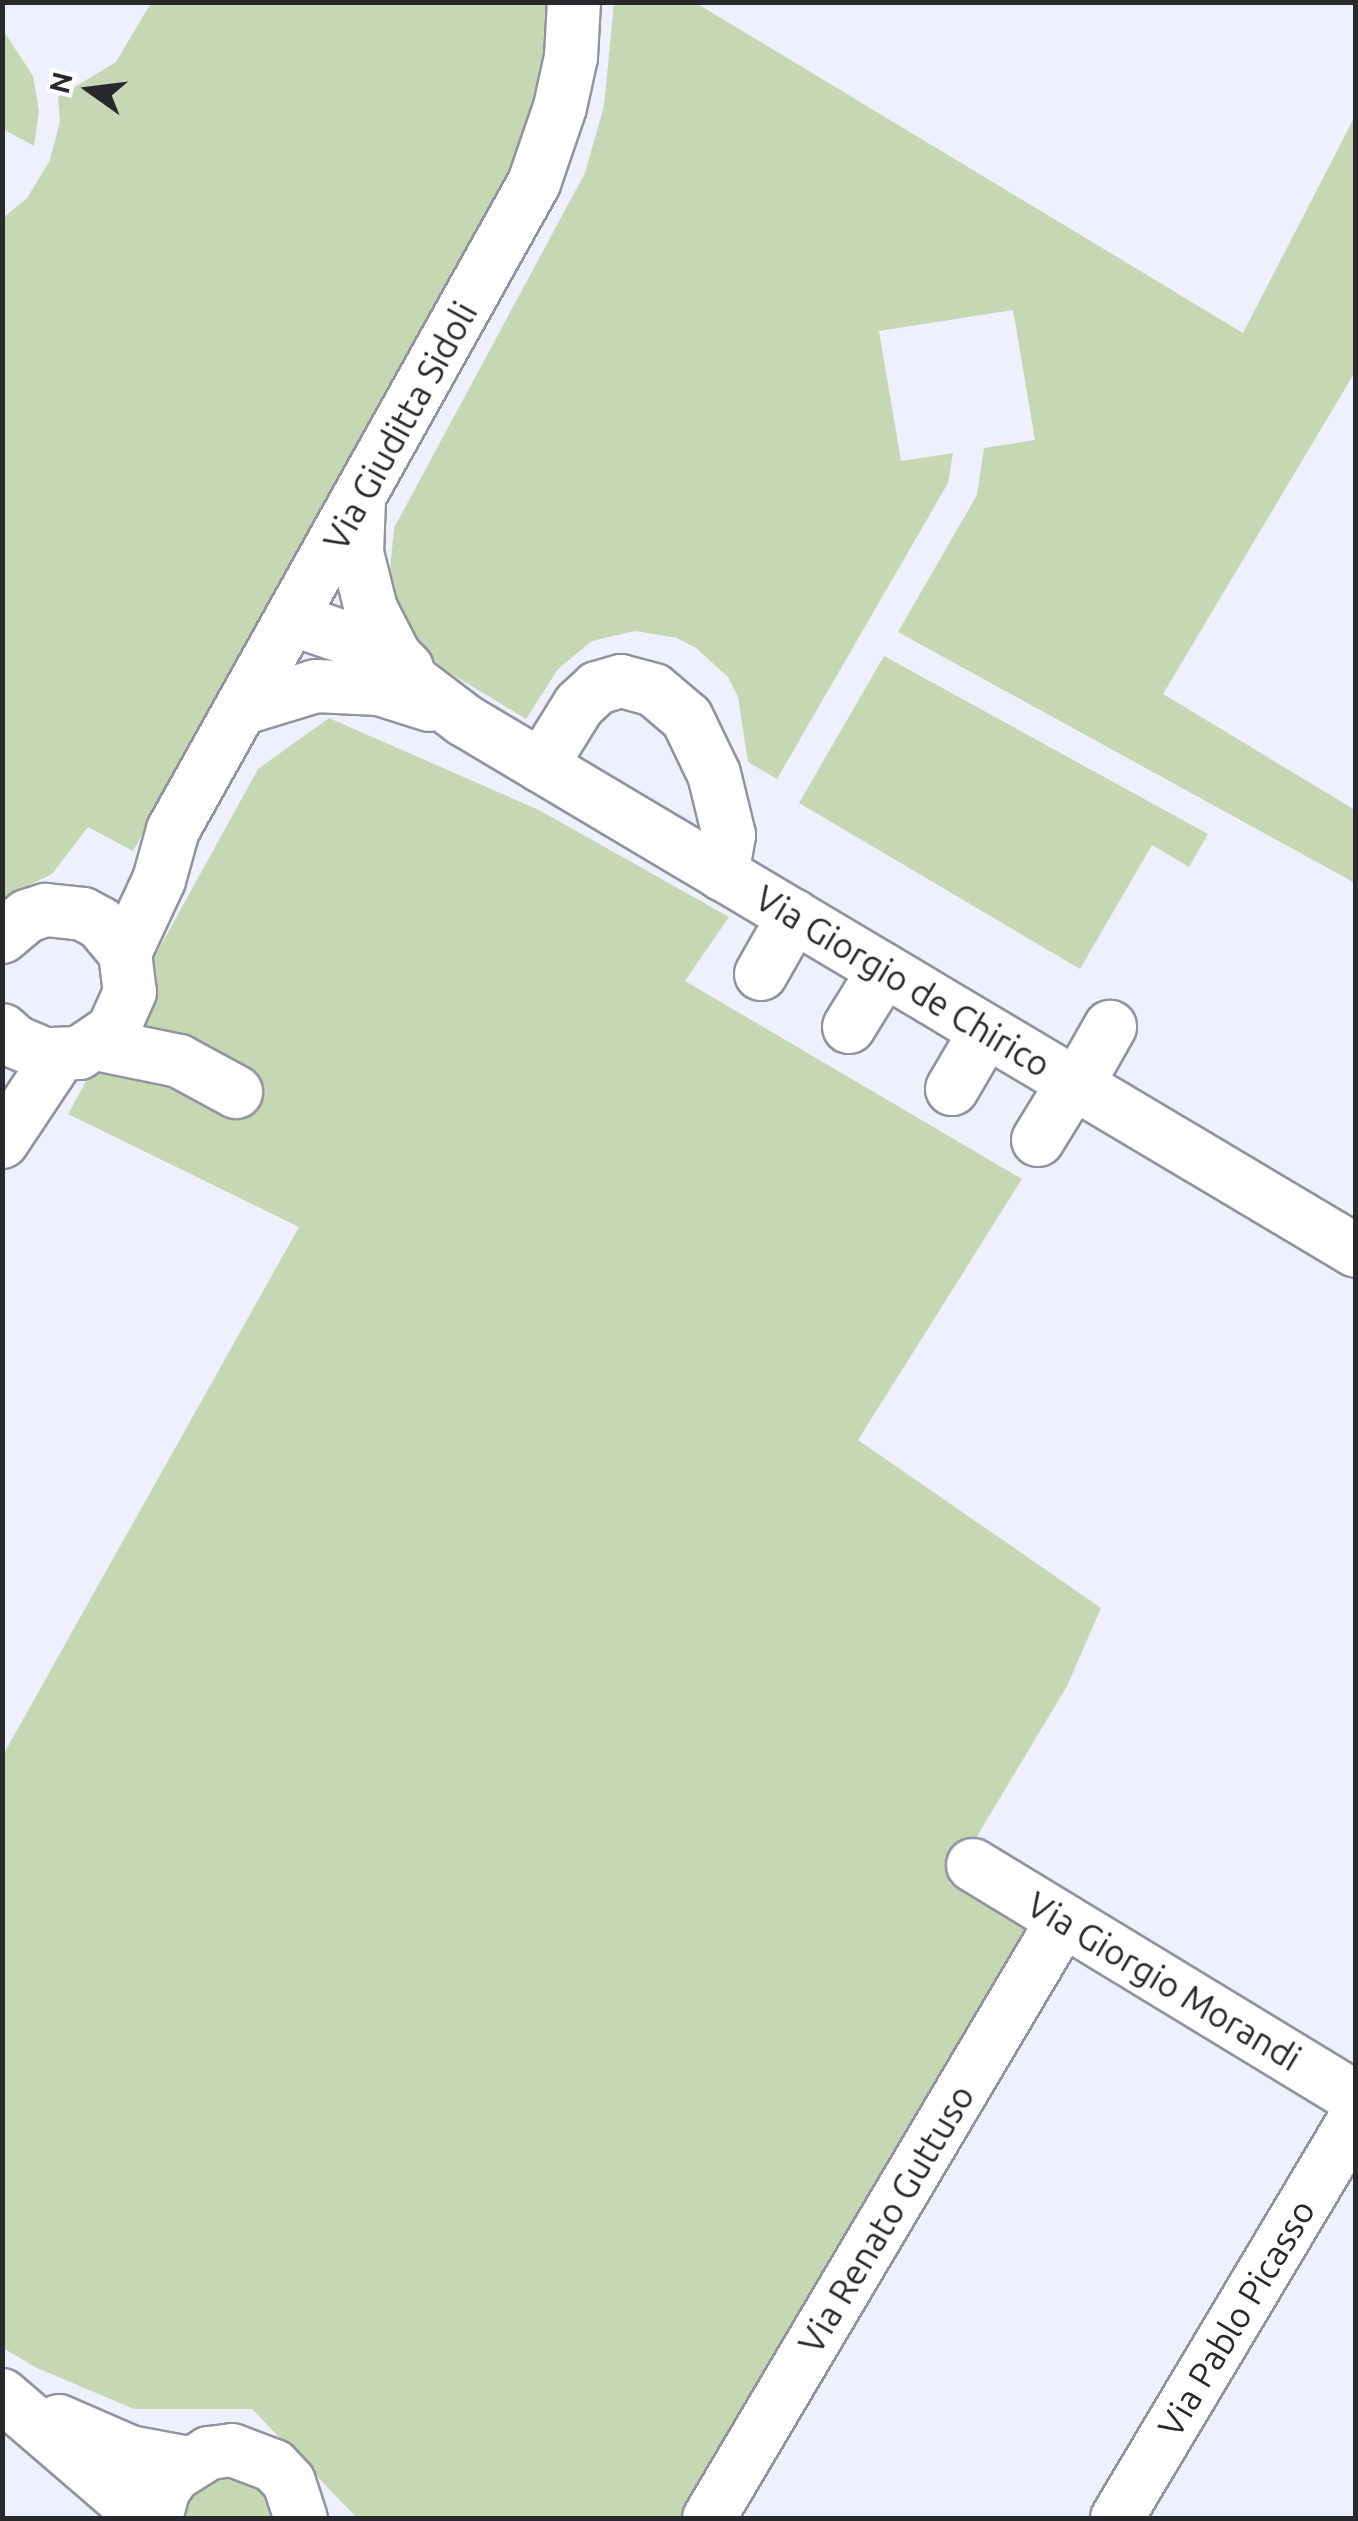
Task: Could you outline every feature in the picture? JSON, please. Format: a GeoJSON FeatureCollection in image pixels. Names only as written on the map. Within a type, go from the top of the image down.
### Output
{"type":"FeatureCollection","features":[{"type":"Feature","properties":{"kind":"street","name":"Via Giuditta Sidoli"},"geometry":{"type":"LineString","coordinates":[[24,921],[88,906],[119,889],[173,830],[534,183],[560,107],[574,2]]}},
{"type":"Feature","properties":{"kind":"street","name":"Via Giorgio de Chirico"},"geometry":{"type":"LineString","coordinates":[[359,498],[357,553],[371,608],[395,656],[450,712]]}},
{"type":"Feature","properties":{"kind":"street"},"geometry":{"type":"LineString","coordinates":[[291,619],[350,672],[450,712]]}},
{"type":"Feature","properties":{"kind":"street"},"geometry":{"type":"LineString","coordinates":[[541,766],[579,705],[597,688],[620,681],[654,690],[686,718],[714,774],[729,845],[722,874]]}},
{"type":"Feature","properties":{"kind":"street","name":"Via Giorgio de Chirico"},"geometry":{"type":"LineString","coordinates":[[241,709],[316,686],[378,688],[450,712],[1356,1251]]}},
{"type":"Feature","properties":{"kind":"street","name":"Via Giuditta Sidoli"},"geometry":{"type":"LineString","coordinates":[[2,1142],[78,1050],[113,1030],[128,972],[132,928],[159,880],[173,830]]}},
{"type":"Feature","properties":{"kind":"street"},"geometry":{"type":"LineString","coordinates":[[760,974],[794,916]]}},
{"type":"Feature","properties":{"kind":"street","name":"Via Giuditta Sidoli"},"geometry":{"type":"LineString","coordinates":[[24,921],[100,923],[128,972]]}},
{"type":"Feature","properties":{"kind":"street"},"geometry":{"type":"LineString","coordinates":[[849,1027],[884,970]]}},
{"type":"Feature","properties":{"kind":"street"},"geometry":{"type":"LineString","coordinates":[[128,972],[189,1065]]}},
{"type":"Feature","properties":{"kind":"street"},"geometry":{"type":"LineString","coordinates":[[1038,1140],[1110,1026]]}},
{"type":"Feature","properties":{"kind":"street"},"geometry":{"type":"LineString","coordinates":[[2,1030],[29,1050],[78,1050],[189,1065],[236,1092]]}},
{"type":"Feature","properties":{"kind":"street"},"geometry":{"type":"LineString","coordinates":[[952,1089],[986,1031]]}},
{"type":"Feature","properties":{"kind":"street","name":"Via Giorgio Morandi"},"geometry":{"type":"LineString","coordinates":[[973,1865],[1356,2098]]}},
{"type":"Feature","properties":{"kind":"street","name":"Via Renato Guttuso"},"geometry":{"type":"LineString","coordinates":[[709,2518],[1063,1920]]}},
{"type":"Feature","properties":{"kind":"street","name":"Via Pablo Picasso"},"geometry":{"type":"LineString","coordinates":[[1117,2518],[1356,2117]]}},
{"type":"Feature","properties":{"kind":"street"},"geometry":{"type":"LineString","coordinates":[[7,2398],[130,2452],[188,2463]]}},
{"type":"Feature","properties":{"kind":"street"},"geometry":{"type":"LineString","coordinates":[[7,2398],[145,2518]]}},
{"type":"Feature","properties":{"kind":"street"},"geometry":{"type":"LineString","coordinates":[[156,2518],[163,2491],[188,2463],[209,2453],[254,2455],[274,2466],[304,2513]]}},
{"type":"Feature","properties":{"kind":"green space"},"geometry":{"type":"Polygon","coordinates":[[[151,3],[549,3],[544,67],[527,138],[498,202],[133,851],[88,827],[52,874],[3,898],[3,218],[27,198],[49,162],[60,122],[58,97],[116,62],[151,3]]]}},
{"type":"Feature","properties":{"kind":"green space"},"geometry":{"type":"Polygon","coordinates":[[[614,3],[696,3],[1243,333],[1355,116],[1355,372],[1163,694],[1355,810],[1355,883],[898,632],[977,495],[984,448],[1035,440],[1013,310],[879,331],[901,461],[953,453],[948,483],[777,779],[748,762],[738,697],[728,677],[696,648],[677,638],[635,631],[592,641],[558,669],[526,719],[445,670],[416,643],[401,619],[389,580],[394,528],[585,173],[604,106],[614,3]]]}},
{"type":"Feature","properties":{"kind":"green space"},"geometry":{"type":"Polygon","coordinates":[[[3,30],[33,76],[39,111],[34,146],[3,129],[3,30]]]}},
{"type":"Feature","properties":{"kind":"green space"},"geometry":{"type":"Polygon","coordinates":[[[884,656],[1208,834],[1189,867],[1152,845],[1080,969],[799,803],[884,656]]]}},
{"type":"Feature","properties":{"kind":"green space"},"geometry":{"type":"Polygon","coordinates":[[[329,718],[539,810],[729,917],[685,981],[1022,1179],[858,1440],[1101,1608],[1067,1686],[949,1883],[1032,1931],[681,2518],[357,2518],[252,2409],[134,2409],[37,2368],[3,2348],[3,1755],[299,1227],[68,1114],[258,769],[329,718]]]}},
{"type":"Feature","properties":{"kind":"green space"},"geometry":{"type":"Polygon","coordinates":[[[225,2472],[258,2481],[281,2518],[176,2518],[193,2486],[225,2472]]]}}]}
